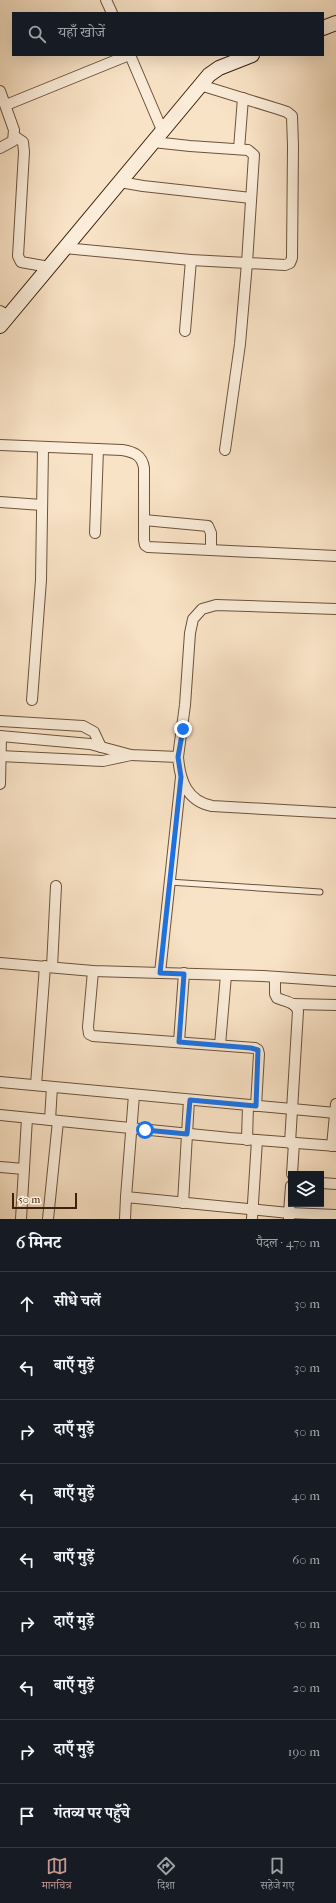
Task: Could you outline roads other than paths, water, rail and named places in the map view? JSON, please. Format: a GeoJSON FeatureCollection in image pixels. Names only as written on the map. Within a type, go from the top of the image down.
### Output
{"type":"FeatureCollection","features":[{"type":"Feature","properties":{"kind":"street"},"geometry":{"type":"LineString","coordinates":[[106,0],[112,12]]}},
{"type":"Feature","properties":{"kind":"street"},"geometry":{"type":"LineString","coordinates":[[324,28],[336,23]]}},
{"type":"Feature","properties":{"kind":"street"},"geometry":{"type":"LineString","coordinates":[[6,105],[127,56]]}},
{"type":"Feature","properties":{"kind":"street"},"geometry":{"type":"LineString","coordinates":[[129,56],[162,130]]}},
{"type":"Feature","properties":{"kind":"street"},"geometry":{"type":"LineString","coordinates":[[3,318],[49,267],[209,74],[219,68],[249,56]]}},
{"type":"Feature","properties":{"kind":"street"},"geometry":{"type":"LineString","coordinates":[[64,248],[191,260],[285,265],[290,263],[292,258],[294,146],[292,116],[278,108],[200,85]]}},
{"type":"Feature","properties":{"kind":"street"},"geometry":{"type":"LineString","coordinates":[[0,91],[14,130],[14,136],[10,144],[0,148]]}},
{"type":"Feature","properties":{"kind":"street"},"geometry":{"type":"LineString","coordinates":[[239,149],[243,98]]}},
{"type":"Feature","properties":{"kind":"street"},"geometry":{"type":"LineString","coordinates":[[14,136],[23,142],[24,152],[18,256],[21,262],[49,267]]}},
{"type":"Feature","properties":{"kind":"street"},"geometry":{"type":"LineString","coordinates":[[153,142],[248,150],[254,155],[240,344],[225,450]]}},
{"type":"Feature","properties":{"kind":"street"},"geometry":{"type":"LineString","coordinates":[[120,182],[251,198]]}},
{"type":"Feature","properties":{"kind":"street"},"geometry":{"type":"LineString","coordinates":[[185,331],[191,260]]}},
{"type":"Feature","properties":{"kind":"street"},"geometry":{"type":"LineString","coordinates":[[0,445],[132,452],[143,460],[144,540],[145,545],[148,547],[336,556]]}},
{"type":"Feature","properties":{"kind":"street"},"geometry":{"type":"LineString","coordinates":[[32,700],[41,580],[43,448]]}},
{"type":"Feature","properties":{"kind":"street"},"geometry":{"type":"LineString","coordinates":[[95,533],[98,449]]}},
{"type":"Feature","properties":{"kind":"street"},"geometry":{"type":"LineString","coordinates":[[0,502],[42,505]]}},
{"type":"Feature","properties":{"kind":"street"},"geometry":{"type":"LineString","coordinates":[[144,520],[208,526],[212,533],[211,550]]}},
{"type":"Feature","properties":{"kind":"street"},"geometry":{"type":"LineString","coordinates":[[160,973],[181,777],[178,757],[185,705],[190,633],[194,620],[202,609],[216,605],[336,609]]}},
{"type":"Feature","properties":{"kind":"street"},"geometry":{"type":"LineString","coordinates":[[0,721],[83,726],[94,732],[101,747]]}},
{"type":"Feature","properties":{"kind":"street"},"geometry":{"type":"LineString","coordinates":[[0,784],[1,736],[90,744],[131,755],[178,757]]}},
{"type":"Feature","properties":{"kind":"street"},"geometry":{"type":"LineString","coordinates":[[1,756],[103,761],[131,755]]}},
{"type":"Feature","properties":{"kind":"street"},"geometry":{"type":"LineString","coordinates":[[181,777],[187,790],[201,804],[212,806],[336,813]]}},
{"type":"Feature","properties":{"kind":"street"},"geometry":{"type":"LineString","coordinates":[[36,1085],[56,886]]}},
{"type":"Feature","properties":{"kind":"street"},"geometry":{"type":"LineString","coordinates":[[0,963],[49,966],[93,971],[226,975],[336,981]]}},
{"type":"Feature","properties":{"kind":"street"},"geometry":{"type":"LineString","coordinates":[[93,971],[88,1027],[89,1034],[93,1036],[220,1045],[258,1050],[252,1105],[252,1214]]}},
{"type":"Feature","properties":{"kind":"street"},"geometry":{"type":"LineString","coordinates":[[179,1042],[184,974]]}},
{"type":"Feature","properties":{"kind":"street"},"geometry":{"type":"LineString","coordinates":[[220,1045],[226,975]]}},
{"type":"Feature","properties":{"kind":"street"},"geometry":{"type":"LineString","coordinates":[[275,978],[275,994],[277,998],[293,1004],[336,1005]]}},
{"type":"Feature","properties":{"kind":"street"},"geometry":{"type":"LineString","coordinates":[[292,1171],[292,1109],[298,1016],[297,1006],[293,1004]]}},
{"type":"Feature","properties":{"kind":"street"},"geometry":{"type":"LineString","coordinates":[[0,1082],[292,1109],[336,1110],[334,1146],[252,1140],[0,1116]]}},
{"type":"Feature","properties":{"kind":"street"},"geometry":{"type":"LineString","coordinates":[[48,1219],[54,1121],[52,1087]]}},
{"type":"Feature","properties":{"kind":"street"},"geometry":{"type":"LineString","coordinates":[[125,1219],[134,1095]]}},
{"type":"Feature","properties":{"kind":"street"},"geometry":{"type":"LineString","coordinates":[[183,1203],[190,1100]]}},
{"type":"Feature","properties":{"kind":"street"},"geometry":{"type":"LineString","coordinates":[[21,1219],[27,1118]]}},
{"type":"Feature","properties":{"kind":"street"},"geometry":{"type":"LineString","coordinates":[[0,1167],[24,1169]]}},
{"type":"Feature","properties":{"kind":"street"},"geometry":{"type":"LineString","coordinates":[[324,1183],[336,1184]]}},
{"type":"Feature","properties":{"kind":"street"},"geometry":{"type":"LineString","coordinates":[[126,1197],[183,1203],[252,1214],[289,1216],[336,1215]]}},
{"type":"Feature","properties":{"kind":"lane"},"geometry":{"type":"LineString","coordinates":[[169,882],[320,892]]}}]}
